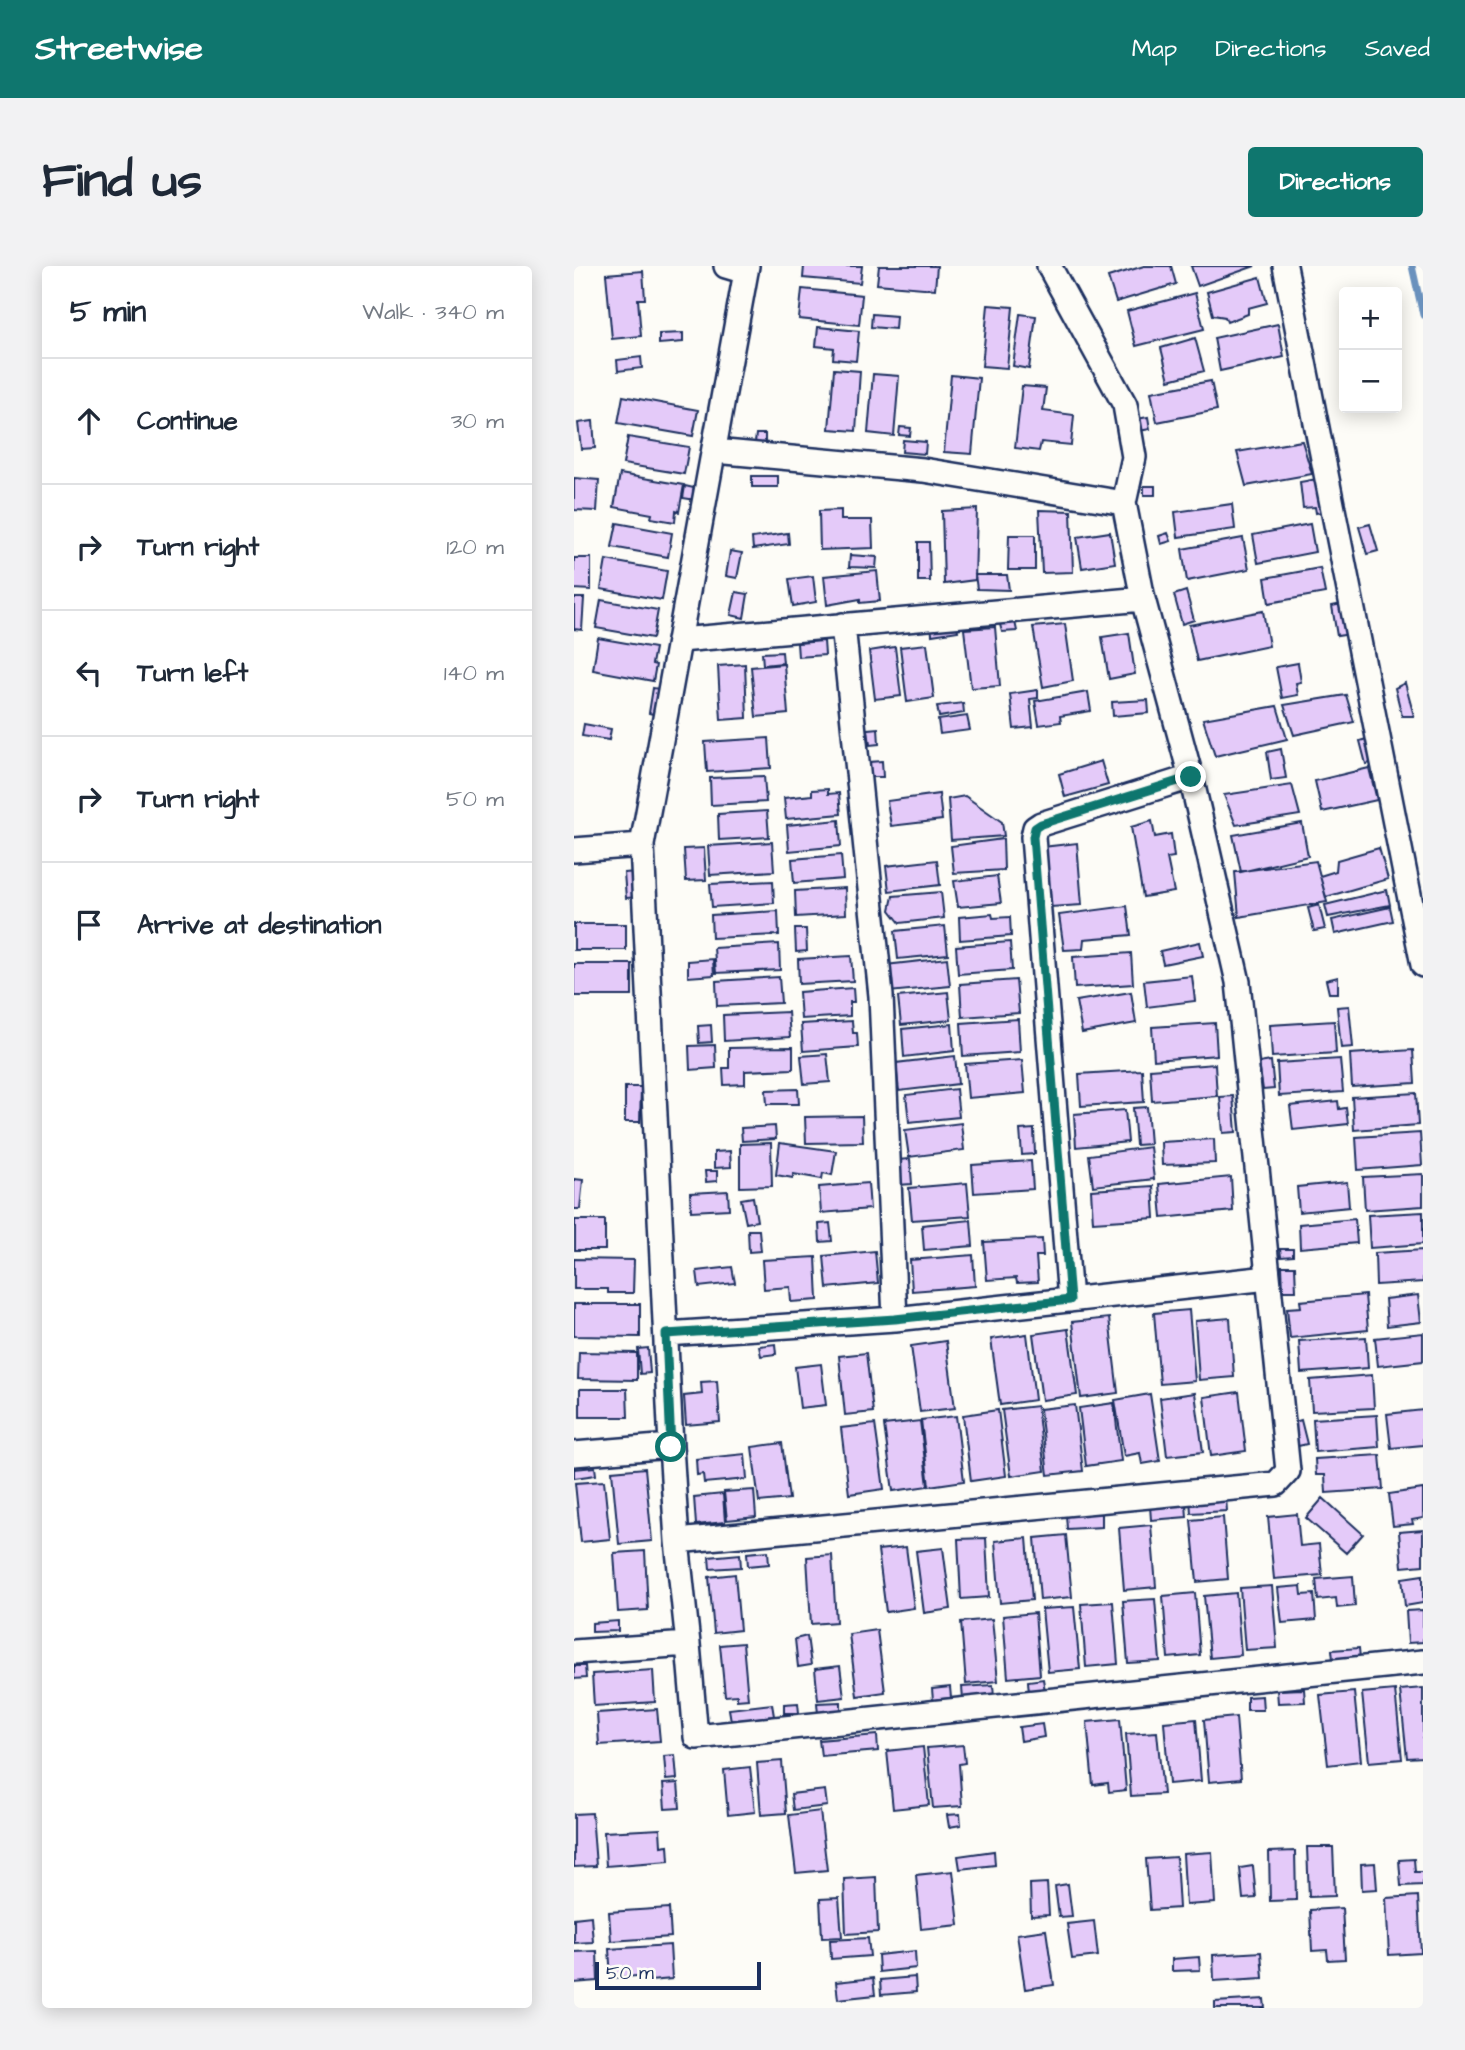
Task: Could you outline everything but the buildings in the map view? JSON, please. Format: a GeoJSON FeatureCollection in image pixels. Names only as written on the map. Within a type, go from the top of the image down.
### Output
{"type":"FeatureCollection","features":[{"type":"Feature","properties":{"kind":"street"},"geometry":{"type":"LineString","coordinates":[[677,1541],[1276,1484],[1288,1471],[1238,982],[1191,777],[1143,599],[1124,503],[1134,457],[1125,405],[1049,266]]}},
{"type":"Feature","properties":{"kind":"street"},"geometry":{"type":"LineString","coordinates":[[1285,266],[1423,964]]}},
{"type":"Feature","properties":{"kind":"street"},"geometry":{"type":"LineString","coordinates":[[740,268],[714,451],[642,845],[671,1447],[696,1737],[1423,1662]]}},
{"type":"Feature","properties":{"kind":"street"},"geometry":{"type":"LineString","coordinates":[[714,451],[923,470],[1124,503]]}},
{"type":"Feature","properties":{"kind":"street"},"geometry":{"type":"LineString","coordinates":[[680,640],[1143,599]]}},
{"type":"Feature","properties":{"kind":"street"},"geometry":{"type":"LineString","coordinates":[[843,625],[881,996],[895,1319]]}},
{"type":"Feature","properties":{"kind":"street"},"geometry":{"type":"LineString","coordinates":[[1070,1300],[1033,837],[1035,828],[1191,777]]}},
{"type":"Feature","properties":{"kind":"street"},"geometry":{"type":"LineString","coordinates":[[574,850],[642,845]]}},
{"type":"Feature","properties":{"kind":"street"},"geometry":{"type":"LineString","coordinates":[[666,1334],[895,1319],[1268,1278]]}},
{"type":"Feature","properties":{"kind":"street"},"geometry":{"type":"LineString","coordinates":[[574,1454],[671,1447]]}},
{"type":"Feature","properties":{"kind":"street"},"geometry":{"type":"LineString","coordinates":[[574,1652],[688,1644]]}},
{"type":"Feature","properties":{"kind":"waterway"},"geometry":{"type":"LineString","coordinates":[[1412,266],[1423,315]]}},
{"type":"Feature","properties":{"kind":"route"},"geometry":{"type":"LineString","coordinates":[[671,1447],[666,1334],[895,1319],[1070,1300],[1033,837],[1035,828],[1191,777]]}}]}
